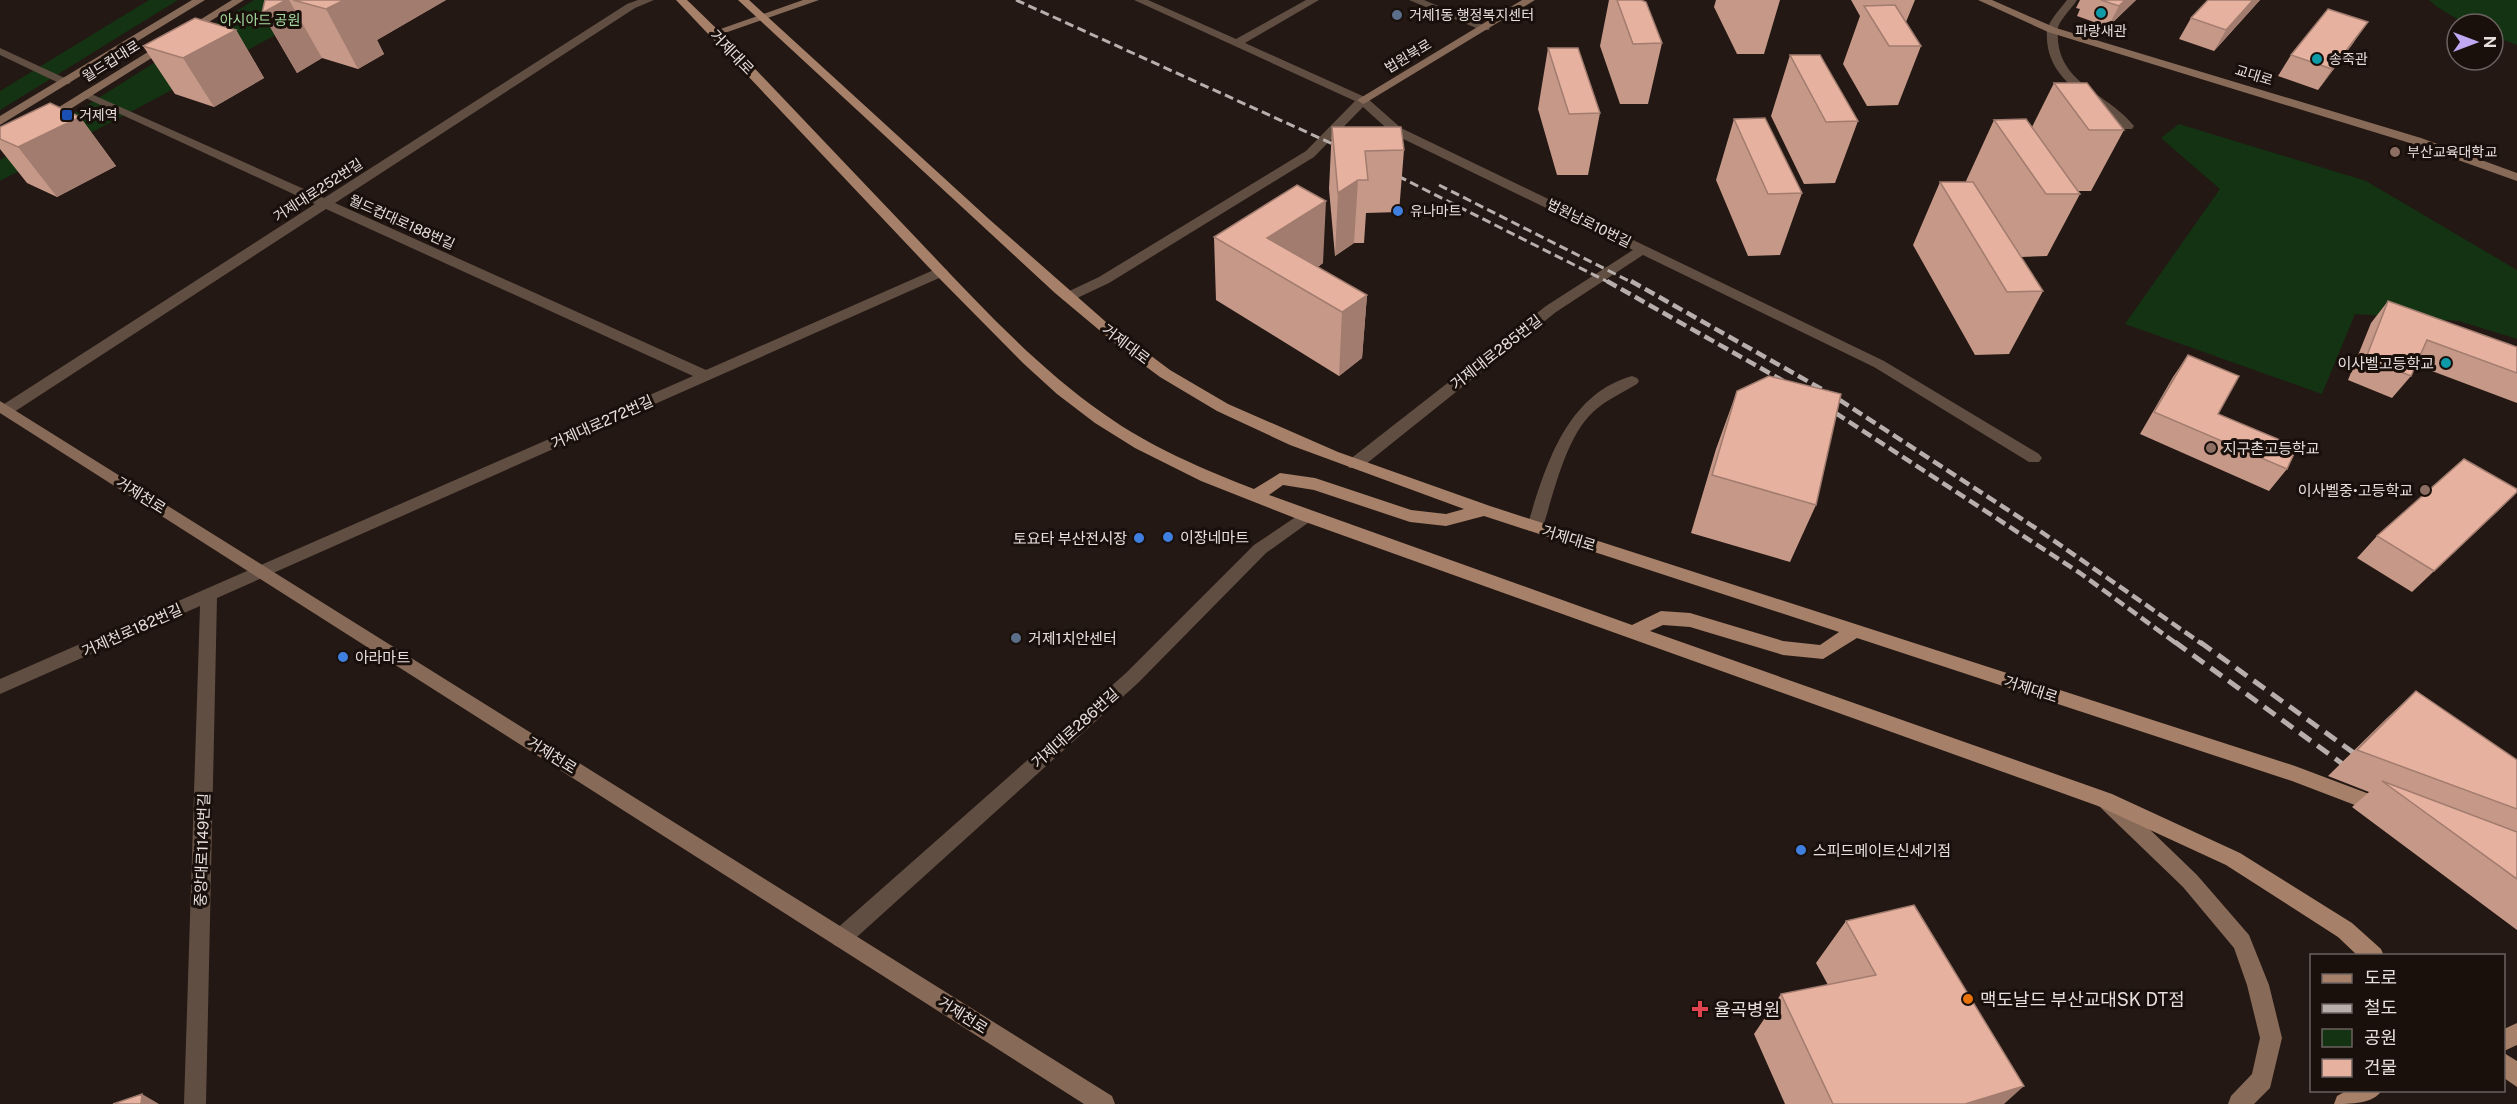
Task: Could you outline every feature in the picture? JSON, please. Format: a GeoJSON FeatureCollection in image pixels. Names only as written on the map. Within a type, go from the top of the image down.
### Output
{"type":"FeatureCollection","features":[{"type":"Feature","properties":{"kind":"main road","name":"월드컵대로"},"geometry":{"type":"LineString","coordinates":[[0,121],[200,0]]}},
{"type":"Feature","properties":{"kind":"main road","name":"월드컵대로"},"geometry":{"type":"LineString","coordinates":[[38,124],[238,0]]}},
{"type":"Feature","properties":{"kind":"main road","name":"거제대로"},"geometry":{"type":"LineString","coordinates":[[681,0],[1029,361],[1100,419],[1159,453],[1207,477],[1306,516],[1635,631],[2105,800],[2233,859],[2345,930],[2372,954]]}},
{"type":"Feature","properties":{"kind":"main road","name":"거제대로"},"geometry":{"type":"LineString","coordinates":[[743,0],[1068,297],[1145,359],[1187,388],[1256,424],[1355,464],[1484,510],[2295,774],[2395,812]]}},
{"type":"Feature","properties":{"kind":"main road"},"geometry":{"type":"LineString","coordinates":[[715,33],[814,0]]}},
{"type":"Feature","properties":{"kind":"main road","name":"법원북로"},"geometry":{"type":"LineString","coordinates":[[1363,100],[1530,0]]}},
{"type":"Feature","properties":{"kind":"main road","name":"교대로"},"geometry":{"type":"LineString","coordinates":[[1983,0],[2052,30],[2417,141],[2517,177]]}},
{"type":"Feature","properties":{"kind":"main road","name":"거제천로"},"geometry":{"type":"LineString","coordinates":[[3,408],[1104,1104]]}},
{"type":"Feature","properties":{"kind":"main road"},"geometry":{"type":"LineString","coordinates":[[1256,496],[1280,479],[1315,484],[1410,516],[1446,520],[1484,510]]}},
{"type":"Feature","properties":{"kind":"main road"},"geometry":{"type":"LineString","coordinates":[[1635,631],[1661,618],[1690,620],[1783,648],[1823,652],[1854,631]]}},
{"type":"Feature","properties":{"kind":"main road"},"geometry":{"type":"LineString","coordinates":[[2105,800],[2190,881],[2242,942],[2258,985],[2271,1038],[2262,1080],[2239,1104]]}},
{"type":"Feature","properties":{"kind":"main road"},"geometry":{"type":"LineString","coordinates":[[2505,1065],[2517,1076]]}},
{"type":"Feature","properties":{"kind":"main road"},"geometry":{"type":"LineString","coordinates":[[2345,1104],[2367,1092]]}},
{"type":"Feature","properties":{"kind":"street","name":"거제대로252번길"},"geometry":{"type":"LineString","coordinates":[[3,408],[631,6],[649,0]]}},
{"type":"Feature","properties":{"kind":"street","name":"법원남로10번길"},"geometry":{"type":"LineString","coordinates":[[1139,0],[1363,100],[1397,131],[1879,364],[2034,458]]}},
{"type":"Feature","properties":{"kind":"street"},"geometry":{"type":"LineString","coordinates":[[1238,43],[1314,0]]}},
{"type":"Feature","properties":{"kind":"street"},"geometry":{"type":"LineString","coordinates":[[1414,0],[1485,28]]}},
{"type":"Feature","properties":{"kind":"street"},"geometry":{"type":"LineString","coordinates":[[2072,0],[2052,30],[2055,59],[2063,72],[2128,126]]}},
{"type":"Feature","properties":{"kind":"street"},"geometry":{"type":"LineString","coordinates":[[0,51],[65,81]]}},
{"type":"Feature","properties":{"kind":"street","name":"월드컵대로188번길"},"geometry":{"type":"LineString","coordinates":[[85,95],[706,376]]}},
{"type":"Feature","properties":{"kind":"street"},"geometry":{"type":"LineString","coordinates":[[1068,297],[1104,280],[1310,154],[1363,100]]}},
{"type":"Feature","properties":{"kind":"street","name":"거제대로285번길"},"geometry":{"type":"LineString","coordinates":[[1355,464],[1551,309],[1644,249]]}},
{"type":"Feature","properties":{"kind":"street","name":"거제대로272번길"},"geometry":{"type":"LineString","coordinates":[[263,572],[941,272]]}},
{"type":"Feature","properties":{"kind":"street"},"geometry":{"type":"LineString","coordinates":[[1535,527],[1549,483],[1574,425],[1586,410],[1632,381]]}},
{"type":"Feature","properties":{"kind":"street","name":"거제대로286번길"},"geometry":{"type":"LineString","coordinates":[[841,938],[1132,678],[1260,549],[1306,516]]}},
{"type":"Feature","properties":{"kind":"street","name":"거제천로182번길"},"geometry":{"type":"LineString","coordinates":[[0,687],[263,572]]}},
{"type":"Feature","properties":{"kind":"street","name":"중앙대로1149번길"},"geometry":{"type":"LineString","coordinates":[[195,1104],[210,596]]}},
{"type":"Feature","properties":{"kind":"green space","name":"아시아드 공원"},"geometry":{"type":"Polygon","coordinates":[[[149,0],[178,0],[0,110],[0,91],[149,0]]]}},
{"type":"Feature","properties":{"kind":"green space","name":"아시아드 공원"},"geometry":{"type":"Polygon","coordinates":[[[254,0],[342,0],[0,181],[0,160],[254,0]]]}},
{"type":"Feature","properties":{"kind":"green space"},"geometry":{"type":"Polygon","coordinates":[[[2429,0],[2517,0],[2517,45],[2505,40],[2505,12],[2446,12],[2429,0]]]}},
{"type":"Feature","properties":{"kind":"green space"},"geometry":{"type":"Polygon","coordinates":[[[2179,124],[2366,181],[2517,270],[2517,339],[2459,321],[2355,314],[2322,394],[2125,324],[2220,189],[2161,138],[2179,124]]]}},
{"type":"Feature","properties":{"kind":"building"},"geometry":{"type":"Polygon","coordinates":[[[265,0],[286,0],[262,13],[265,0]]]}},
{"type":"Feature","properties":{"kind":"building"},"geometry":{"type":"Polygon","coordinates":[[[293,0],[344,0],[326,9],[293,0]]]}},
{"type":"Feature","properties":{"kind":"building"},"geometry":{"type":"Polygon","coordinates":[[[1617,0],[1646,2],[1662,43],[1633,44],[1617,0]]]}},
{"type":"Feature","properties":{"kind":"building"},"geometry":{"type":"Polygon","coordinates":[[[2101,0],[2125,0],[2119,6],[2101,0]]]}},
{"type":"Feature","properties":{"kind":"building"},"geometry":{"type":"Polygon","coordinates":[[[2208,0],[2253,0],[2226,30],[2191,18],[2208,0]]]}},
{"type":"Feature","properties":{"kind":"building"},"geometry":{"type":"Polygon","coordinates":[[[1895,5],[1921,46],[1889,46],[1864,6],[1895,5]]]}},
{"type":"Feature","properties":{"kind":"building"},"geometry":{"type":"Polygon","coordinates":[[[2328,9],[2368,22],[2332,69],[2291,55],[2328,9]]]}},
{"type":"Feature","properties":{"kind":"building"},"geometry":{"type":"Polygon","coordinates":[[[195,18],[236,30],[183,58],[143,46],[195,18]]]}},
{"type":"Feature","properties":{"kind":"building"},"geometry":{"type":"Polygon","coordinates":[[[1548,48],[1578,48],[1600,113],[1569,114],[1548,48]]]}},
{"type":"Feature","properties":{"kind":"building"},"geometry":{"type":"Polygon","coordinates":[[[1790,55],[1820,55],[1858,121],[1826,122],[1790,55]]]}},
{"type":"Feature","properties":{"kind":"building"},"geometry":{"type":"Polygon","coordinates":[[[2054,83],[2087,83],[2124,130],[2089,130],[2054,83]]]}},
{"type":"Feature","properties":{"kind":"building"},"geometry":{"type":"Polygon","coordinates":[[[50,103],[80,117],[18,147],[0,139],[0,127],[50,103]]]}},
{"type":"Feature","properties":{"kind":"building"},"geometry":{"type":"Polygon","coordinates":[[[1765,118],[1802,193],[1768,194],[1734,119],[1765,118]]]}},
{"type":"Feature","properties":{"kind":"building"},"geometry":{"type":"Polygon","coordinates":[[[2026,119],[2080,194],[2046,194],[1994,120],[2026,119]]]}},
{"type":"Feature","properties":{"kind":"building"},"geometry":{"type":"Polygon","coordinates":[[[1332,127],[1401,127],[1404,150],[1365,151],[1368,180],[1358,180],[1338,193],[1332,127]]]}},
{"type":"Feature","properties":{"kind":"building"},"geometry":{"type":"Polygon","coordinates":[[[1940,182],[1973,182],[2043,291],[2007,292],[1940,182]]]}},
{"type":"Feature","properties":{"kind":"building"},"geometry":{"type":"Polygon","coordinates":[[[1297,185],[1326,201],[1267,238],[1367,295],[1342,312],[1214,237],[1297,185]]]}},
{"type":"Feature","properties":{"kind":"building"},"geometry":{"type":"Polygon","coordinates":[[[2388,301],[2517,347],[2517,373],[2427,340],[2411,376],[2366,358],[2388,301]]]}},
{"type":"Feature","properties":{"kind":"building"},"geometry":{"type":"Polygon","coordinates":[[[2188,355],[2239,376],[2218,414],[2297,447],[2287,469],[2154,412],[2188,355]]]}},
{"type":"Feature","properties":{"kind":"building"},"geometry":{"type":"Polygon","coordinates":[[[1769,376],[1841,394],[1816,505],[1712,475],[1737,391],[1769,376]]]}},
{"type":"Feature","properties":{"kind":"building"},"geometry":{"type":"Polygon","coordinates":[[[2464,459],[2517,489],[2517,492],[2434,571],[2377,536],[2464,459]]]}},
{"type":"Feature","properties":{"kind":"building"},"geometry":{"type":"Polygon","coordinates":[[[2416,691],[2517,760],[2517,809],[2357,750],[2416,691]]]}},
{"type":"Feature","properties":{"kind":"building"},"geometry":{"type":"Polygon","coordinates":[[[2382,781],[2517,832],[2517,879],[2382,781]]]}},
{"type":"Feature","properties":{"kind":"building"},"geometry":{"type":"Polygon","coordinates":[[[1914,905],[2024,1086],[1965,1104],[1833,1104],[1781,994],[1876,975],[1846,921],[1914,905]]]}},
{"type":"Feature","properties":{"kind":"building"},"geometry":{"type":"Polygon","coordinates":[[[142,1094],[141,1104],[113,1104],[142,1094]]]}},
{"type":"Feature","properties":{"kind":"railway"},"geometry":{"type":"LineString","coordinates":[[1016,0],[1346,150]]}},
{"type":"Feature","properties":{"kind":"railway"},"geometry":{"type":"LineString","coordinates":[[1386,170],[1610,283]]}},
{"type":"Feature","properties":{"kind":"railway"},"geometry":{"type":"LineString","coordinates":[[1439,185],[1633,283]]}},
{"type":"Feature","properties":{"kind":"railway"},"geometry":{"type":"LineString","coordinates":[[1607,281],[1794,387]]}},
{"type":"Feature","properties":{"kind":"railway"},"geometry":{"type":"LineString","coordinates":[[1631,281],[1832,395],[2040,531],[2202,644]]}},
{"type":"Feature","properties":{"kind":"railway"},"geometry":{"type":"LineString","coordinates":[[1822,404],[2080,573],[2177,644]]}},
{"type":"Feature","properties":{"kind":"railway"},"geometry":{"type":"LineString","coordinates":[[2175,642],[2355,773]]}},
{"type":"Feature","properties":{"kind":"railway"},"geometry":{"type":"LineString","coordinates":[[2200,642],[2365,761]]}},
{"type":"Feature","properties":{"kind":"place","name":"파랑새관"},"geometry":{"type":"Point","coordinates":[2101,13]}},
{"type":"Feature","properties":{"kind":"place","name":"거제1동 행정복지센터"},"geometry":{"type":"Point","coordinates":[1397,15]}},
{"type":"Feature","properties":{"kind":"place","name":"송죽관"},"geometry":{"type":"Point","coordinates":[2317,59]}},
{"type":"Feature","properties":{"kind":"place","name":"거제역"},"geometry":{"type":"Point","coordinates":[67,115]}},
{"type":"Feature","properties":{"kind":"place","name":"부산교육대학교"},"geometry":{"type":"Point","coordinates":[2395,152]}},
{"type":"Feature","properties":{"kind":"place","name":"유나마트"},"geometry":{"type":"Point","coordinates":[1398,211]}},
{"type":"Feature","properties":{"kind":"place","name":"이사벨고등학교"},"geometry":{"type":"Point","coordinates":[2446,363]}},
{"type":"Feature","properties":{"kind":"place","name":"지구촌고등학교"},"geometry":{"type":"Point","coordinates":[2211,448]}},
{"type":"Feature","properties":{"kind":"place","name":"이사벨중•고등학교"},"geometry":{"type":"Point","coordinates":[2425,490]}},
{"type":"Feature","properties":{"kind":"place","name":"이장네마트"},"geometry":{"type":"Point","coordinates":[1168,537]}},
{"type":"Feature","properties":{"kind":"place","name":"토요타 부산전시장"},"geometry":{"type":"Point","coordinates":[1139,538]}},
{"type":"Feature","properties":{"kind":"place","name":"거제1치안센터"},"geometry":{"type":"Point","coordinates":[1016,638]}},
{"type":"Feature","properties":{"kind":"place","name":"아라마트"},"geometry":{"type":"Point","coordinates":[343,657]}},
{"type":"Feature","properties":{"kind":"place","name":"스피드메이트신세기점"},"geometry":{"type":"Point","coordinates":[1801,850]}},
{"type":"Feature","properties":{"kind":"place","name":"맥도날드 부산교대SK DT점"},"geometry":{"type":"Point","coordinates":[1968,999]}},
{"type":"Feature","properties":{"kind":"place","name":"율곡병원"},"geometry":{"type":"Point","coordinates":[1700,1009]}}]}
